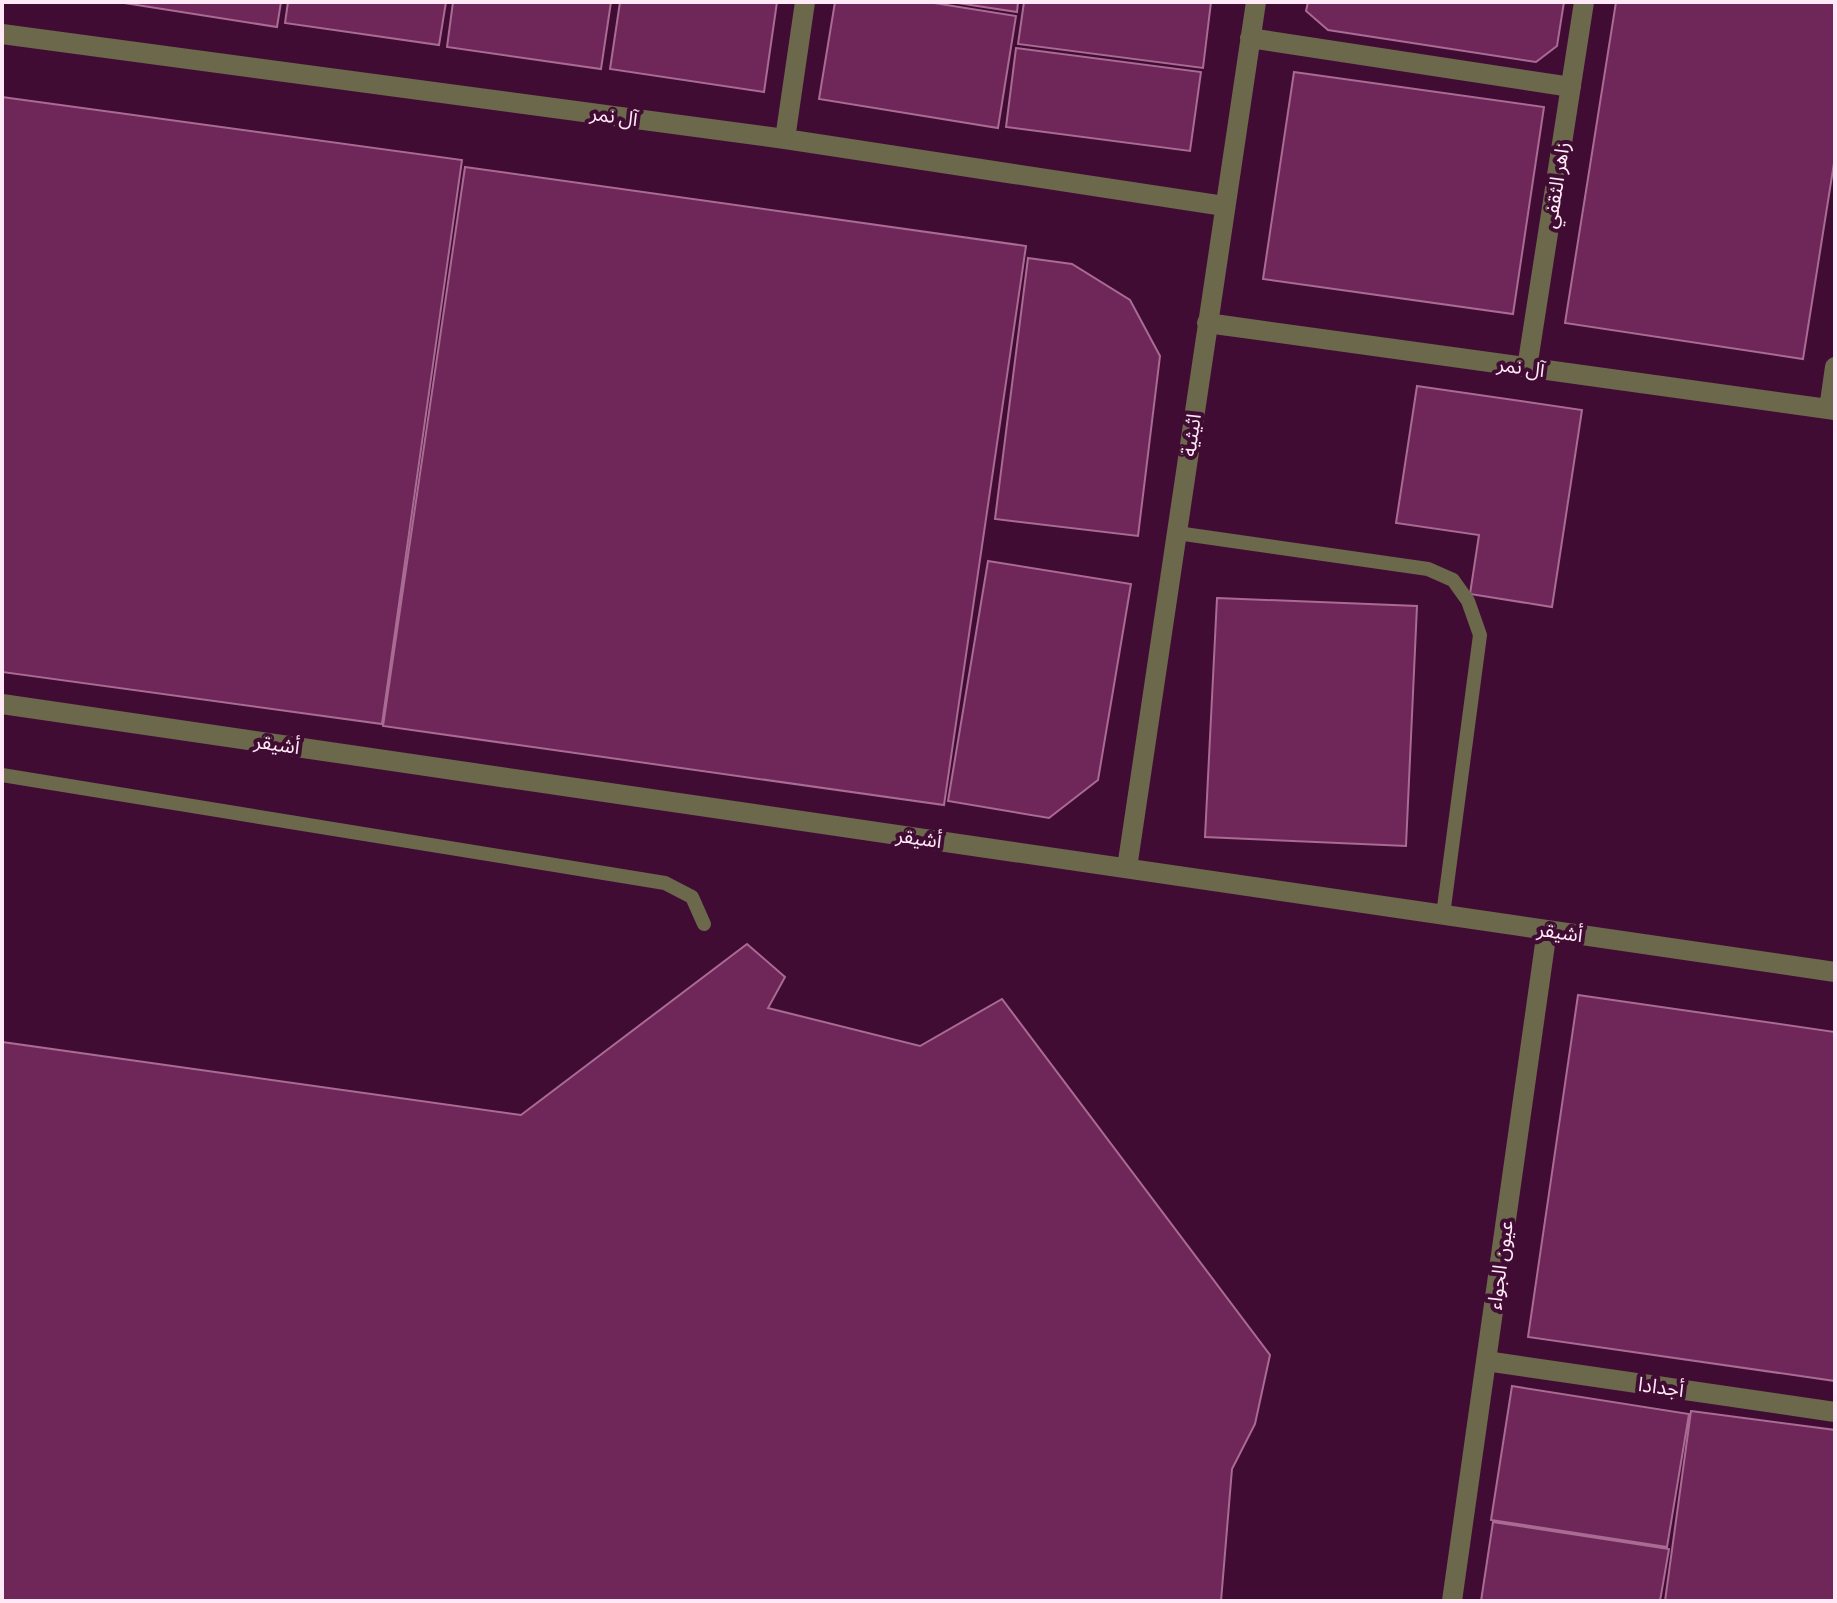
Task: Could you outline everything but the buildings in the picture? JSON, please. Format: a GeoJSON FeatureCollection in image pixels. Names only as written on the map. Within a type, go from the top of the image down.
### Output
{"type":"FeatureCollection","features":[{"type":"Feature","properties":{"kind":"street"},"geometry":{"type":"LineString","coordinates":[[785,139],[805,2]]}},
{"type":"Feature","properties":{"kind":"street","name":"اثيثية"},"geometry":{"type":"LineString","coordinates":[[1127,868],[1256,2]]}},
{"type":"Feature","properties":{"kind":"street","name":"زاهر الثقفي"},"geometry":{"type":"LineString","coordinates":[[1527,368],[1584,2]]}},
{"type":"Feature","properties":{"kind":"street","name":"آل نمر"},"geometry":{"type":"LineString","coordinates":[[2,34],[785,139],[1224,206]]}},
{"type":"Feature","properties":{"kind":"street"},"geometry":{"type":"LineString","coordinates":[[1250,38],[1571,87]]}},
{"type":"Feature","properties":{"kind":"street","name":"آل نمر"},"geometry":{"type":"LineString","coordinates":[[1207,323],[1832,410]]}},
{"type":"Feature","properties":{"kind":"street"},"geometry":{"type":"LineString","coordinates":[[1832,410],[1835,367]]}},
{"type":"Feature","properties":{"kind":"street","name":"أشيقر"},"geometry":{"type":"LineString","coordinates":[[2,704],[1835,972]]}},
{"type":"Feature","properties":{"kind":"street","name":"عيون الجواء"},"geometry":{"type":"LineString","coordinates":[[1452,1601],[1547,930]]}},
{"type":"Feature","properties":{"kind":"street","name":"أجدادا"},"geometry":{"type":"LineString","coordinates":[[1486,1361],[1835,1412]]}},
{"type":"Feature","properties":{"kind":"lane"},"geometry":{"type":"LineString","coordinates":[[1177,533],[1428,569],[1453,580],[1468,601],[1480,635],[1443,915]]}},
{"type":"Feature","properties":{"kind":"lane"},"geometry":{"type":"LineString","coordinates":[[2,775],[665,883],[692,897],[704,924]]}}]}
